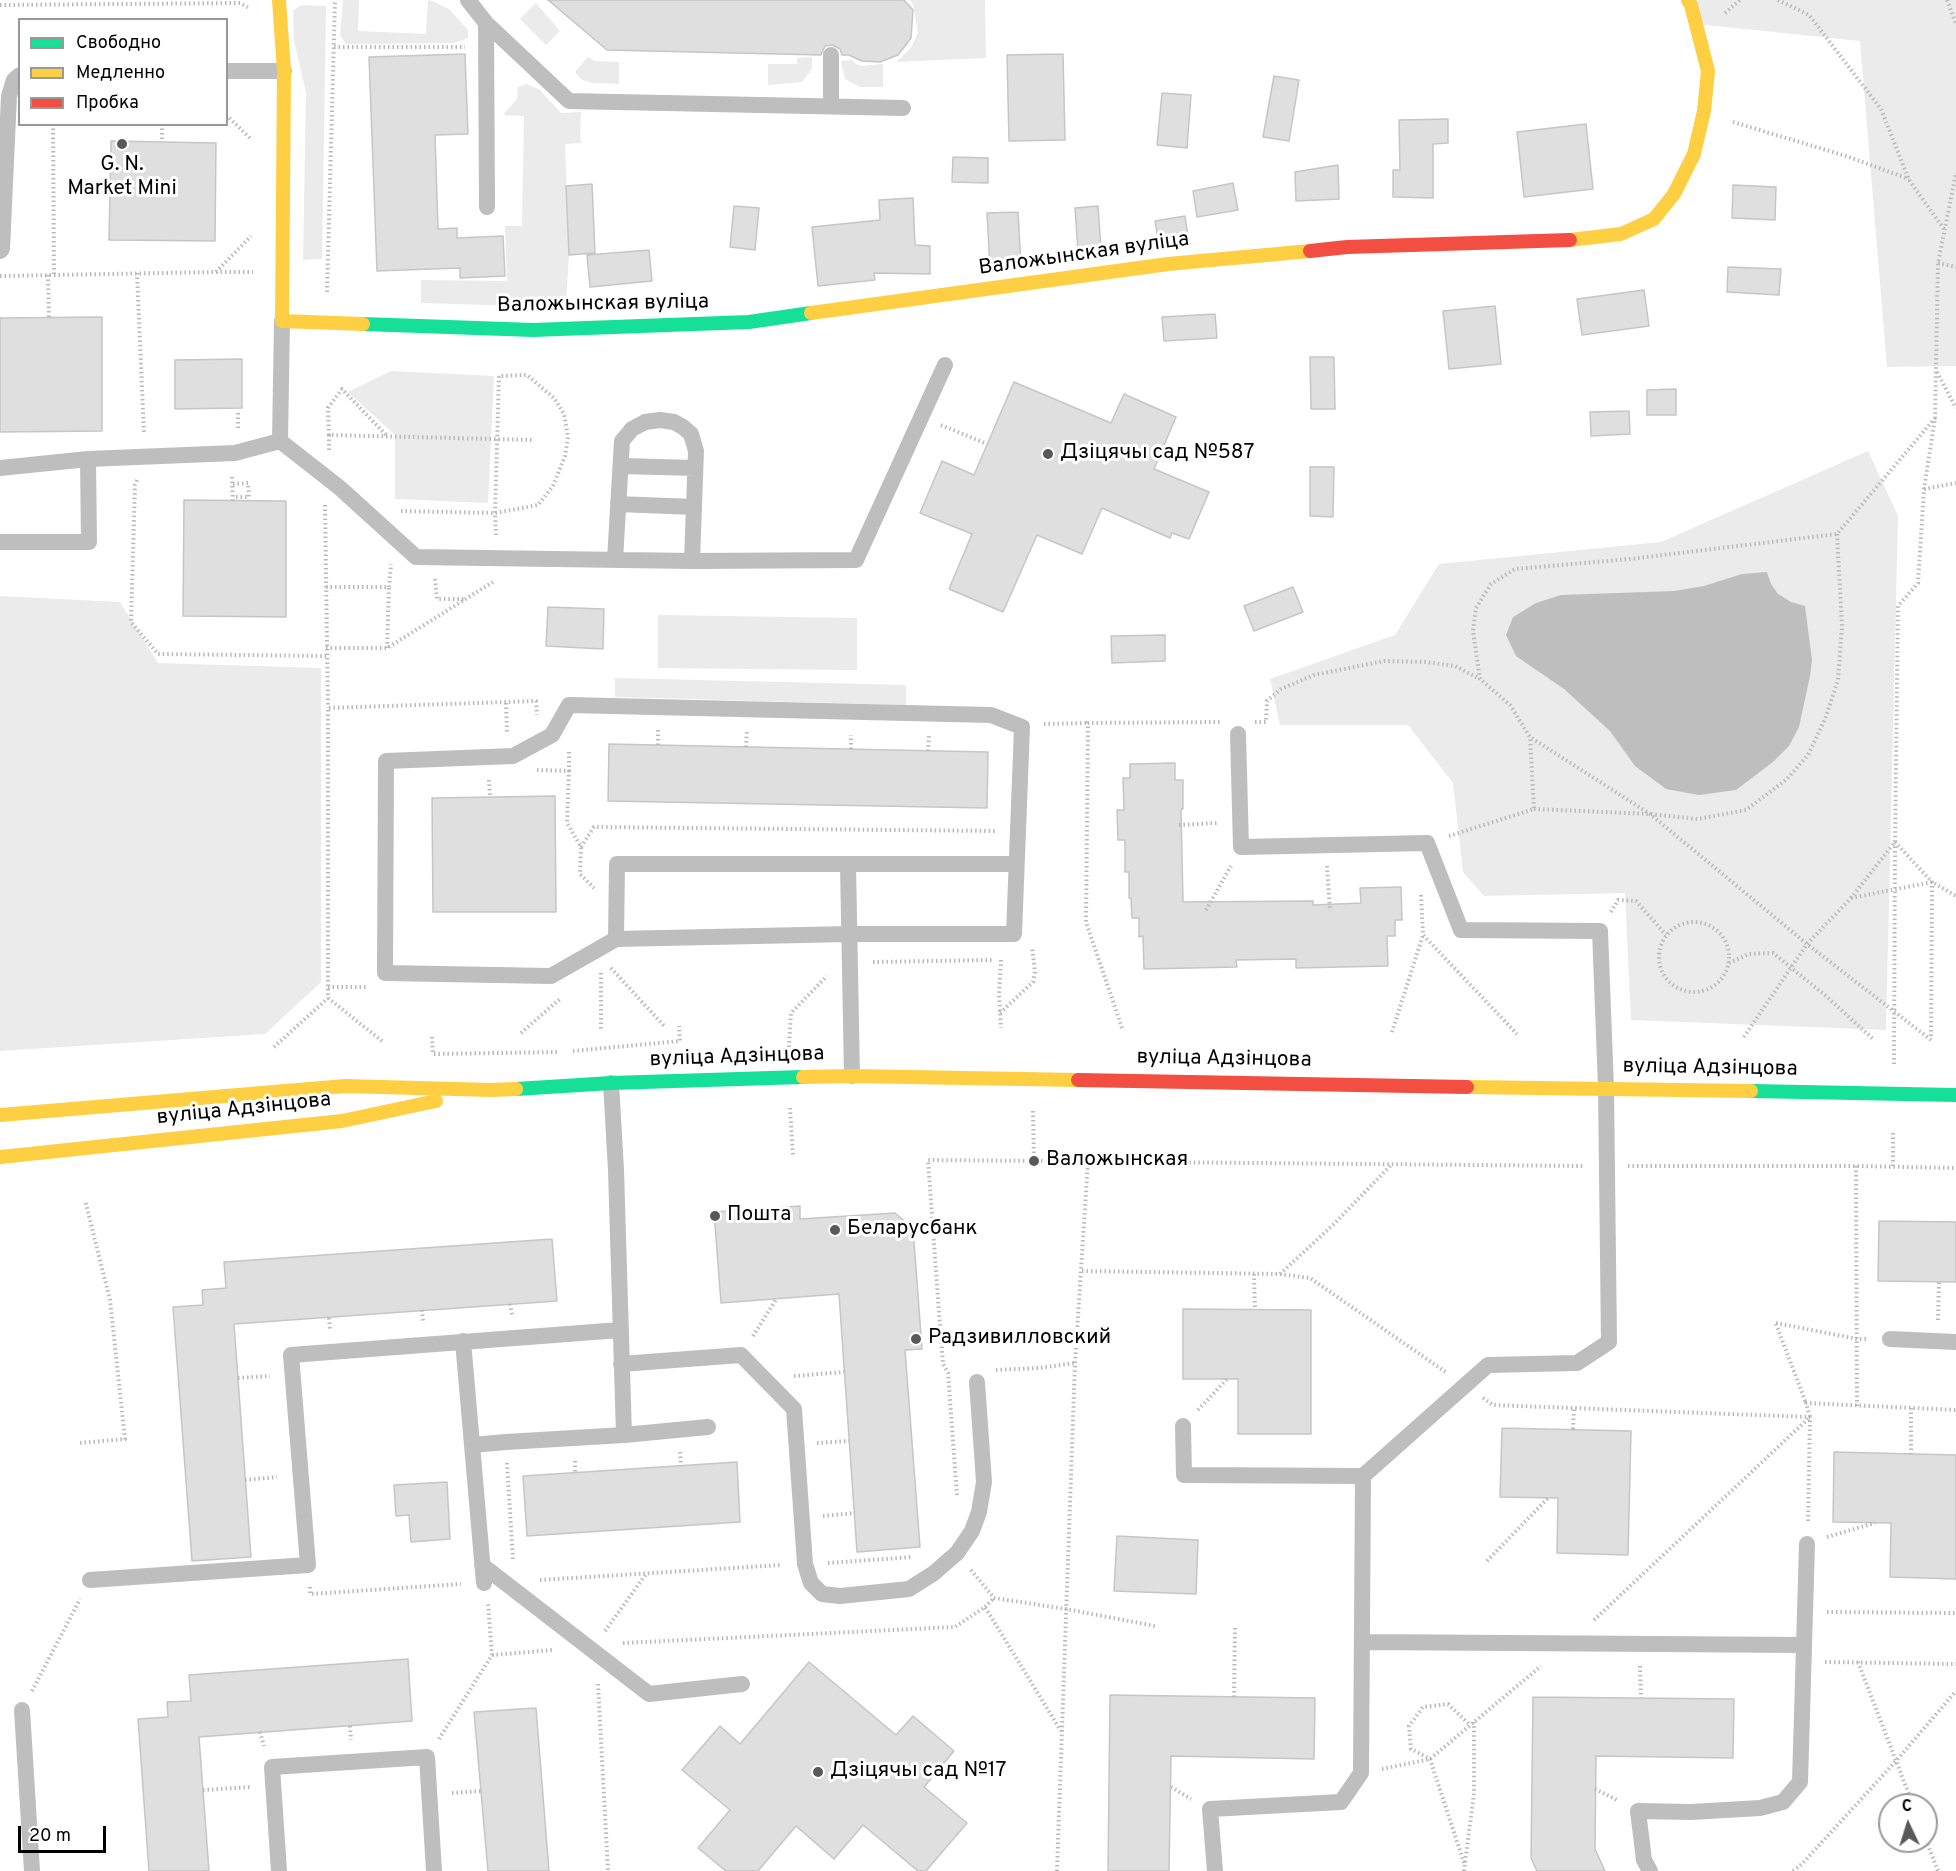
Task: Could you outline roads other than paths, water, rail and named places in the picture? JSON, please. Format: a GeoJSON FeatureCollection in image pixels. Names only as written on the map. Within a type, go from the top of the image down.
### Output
{"type":"FeatureCollection","features":[{"type":"Feature","properties":{"kind":"main road"},"geometry":{"type":"LineString","coordinates":[[279,0],[284,71],[282,321]]}},
{"type":"Feature","properties":{"kind":"main road","name":"Валожынская вуліца"},"geometry":{"type":"LineString","coordinates":[[282,321],[533,330],[749,322],[1168,264],[1347,247],[1570,240],[1621,234],[1654,219],[1674,194],[1694,154],[1704,111],[1708,71],[1688,0]]}},
{"type":"Feature","properties":{"kind":"main road","name":"вуліца Адзінцова"},"geometry":{"type":"LineString","coordinates":[[0,1115],[345,1086],[491,1090],[611,1083],[852,1076],[1956,1095]]}},
{"type":"Feature","properties":{"kind":"main road","name":"вуліца Адзінцова"},"geometry":{"type":"LineString","coordinates":[[0,1156],[342,1121],[491,1090]]}},
{"type":"Feature","properties":{"kind":"lane"},"geometry":{"type":"LineString","coordinates":[[468,0],[486,23],[569,101],[903,108]]}},
{"type":"Feature","properties":{"kind":"lane"},"geometry":{"type":"LineString","coordinates":[[486,23],[487,207]]}},
{"type":"Feature","properties":{"kind":"lane"},"geometry":{"type":"LineString","coordinates":[[831,55],[831,106]]}},
{"type":"Feature","properties":{"kind":"lane"},"geometry":{"type":"LineString","coordinates":[[228,71],[284,71]]}},
{"type":"Feature","properties":{"kind":"lane"},"geometry":{"type":"LineString","coordinates":[[0,250],[2,249],[9,96],[14,80],[18,77]]}},
{"type":"Feature","properties":{"kind":"lane"},"geometry":{"type":"LineString","coordinates":[[280,441],[282,321]]}},
{"type":"Feature","properties":{"kind":"lane"},"geometry":{"type":"LineString","coordinates":[[280,441],[340,488],[416,557],[692,561],[856,560],[945,364]]}},
{"type":"Feature","properties":{"kind":"lane"},"geometry":{"type":"LineString","coordinates":[[615,560],[622,441],[632,429],[645,422],[660,420],[674,422],[683,427],[691,434],[696,451],[692,561]]}},
{"type":"Feature","properties":{"kind":"lane"},"geometry":{"type":"LineString","coordinates":[[0,468],[88,459],[235,453],[280,441]]}},
{"type":"Feature","properties":{"kind":"lane"},"geometry":{"type":"LineString","coordinates":[[0,542],[89,542],[88,459]]}},
{"type":"Feature","properties":{"kind":"lane"},"geometry":{"type":"LineString","coordinates":[[621,466],[695,468]]}},
{"type":"Feature","properties":{"kind":"lane"},"geometry":{"type":"LineString","coordinates":[[618,504],[694,507]]}},
{"type":"Feature","properties":{"kind":"lane"},"geometry":{"type":"LineString","coordinates":[[569,705],[991,715],[1022,728],[1014,934],[850,934],[616,939],[551,976],[385,973],[386,760],[513,756],[552,735],[569,705]]}},
{"type":"Feature","properties":{"kind":"lane"},"geometry":{"type":"LineString","coordinates":[[1183,1426],[1184,1475],[1363,1476],[1488,1365],[1577,1363],[1609,1342],[1606,1088],[1600,931],[1461,930],[1427,843],[1241,847],[1237,726]]}},
{"type":"Feature","properties":{"kind":"lane"},"geometry":{"type":"LineString","coordinates":[[616,939],[617,864],[1015,864]]}},
{"type":"Feature","properties":{"kind":"lane"},"geometry":{"type":"LineString","coordinates":[[848,865],[852,1076]]}},
{"type":"Feature","properties":{"kind":"lane"},"geometry":{"type":"LineString","coordinates":[[611,1083],[624,1435]]}},
{"type":"Feature","properties":{"kind":"lane"},"geometry":{"type":"LineString","coordinates":[[90,1580],[308,1565],[291,1355],[620,1330]]}},
{"type":"Feature","properties":{"kind":"lane"},"geometry":{"type":"LineString","coordinates":[[1890,1339],[1956,1342]]}},
{"type":"Feature","properties":{"kind":"lane"},"geometry":{"type":"LineString","coordinates":[[463,1341],[484,1583]]}},
{"type":"Feature","properties":{"kind":"lane"},"geometry":{"type":"LineString","coordinates":[[621,1364],[741,1355],[794,1409],[806,1564],[811,1583],[822,1594],[840,1596],[909,1589],[934,1573],[957,1552],[972,1531],[979,1512],[984,1482],[977,1382]]}},
{"type":"Feature","properties":{"kind":"lane"},"geometry":{"type":"LineString","coordinates":[[472,1445],[708,1427]]}},
{"type":"Feature","properties":{"kind":"lane"},"geometry":{"type":"LineString","coordinates":[[1215,1871],[1210,1809],[1341,1802],[1361,1773],[1363,1476]]}},
{"type":"Feature","properties":{"kind":"lane"},"geometry":{"type":"LineString","coordinates":[[1650,1871],[1644,1860],[1638,1811],[1691,1812],[1760,1808],[1782,1802],[1800,1782],[1807,1544]]}},
{"type":"Feature","properties":{"kind":"lane"},"geometry":{"type":"LineString","coordinates":[[482,1565],[508,1582],[649,1694],[742,1684]]}},
{"type":"Feature","properties":{"kind":"lane"},"geometry":{"type":"LineString","coordinates":[[1362,1642],[1640,1645],[1804,1654]]}},
{"type":"Feature","properties":{"kind":"lane"},"geometry":{"type":"LineString","coordinates":[[22,1710],[32,1871]]}},
{"type":"Feature","properties":{"kind":"lane"},"geometry":{"type":"LineString","coordinates":[[279,1871],[272,1767],[427,1757],[434,1871]]}},
{"type":"Feature","properties":{"kind":"place","name":"G. N. Market Mini"},"geometry":{"type":"Point","coordinates":[122,144]}},
{"type":"Feature","properties":{"kind":"place","name":"Дзіцячы сад №587"},"geometry":{"type":"Point","coordinates":[1048,454]}},
{"type":"Feature","properties":{"kind":"place","name":"Валожынская"},"geometry":{"type":"Point","coordinates":[1034,1161]}},
{"type":"Feature","properties":{"kind":"place","name":"Пошта"},"geometry":{"type":"Point","coordinates":[715,1216]}},
{"type":"Feature","properties":{"kind":"place","name":"Беларусбанк"},"geometry":{"type":"Point","coordinates":[835,1230]}},
{"type":"Feature","properties":{"kind":"place","name":"Радзивилловский"},"geometry":{"type":"Point","coordinates":[916,1339]}},
{"type":"Feature","properties":{"kind":"place","name":"Дзіцячы сад №17"},"geometry":{"type":"Point","coordinates":[818,1772]}}]}
